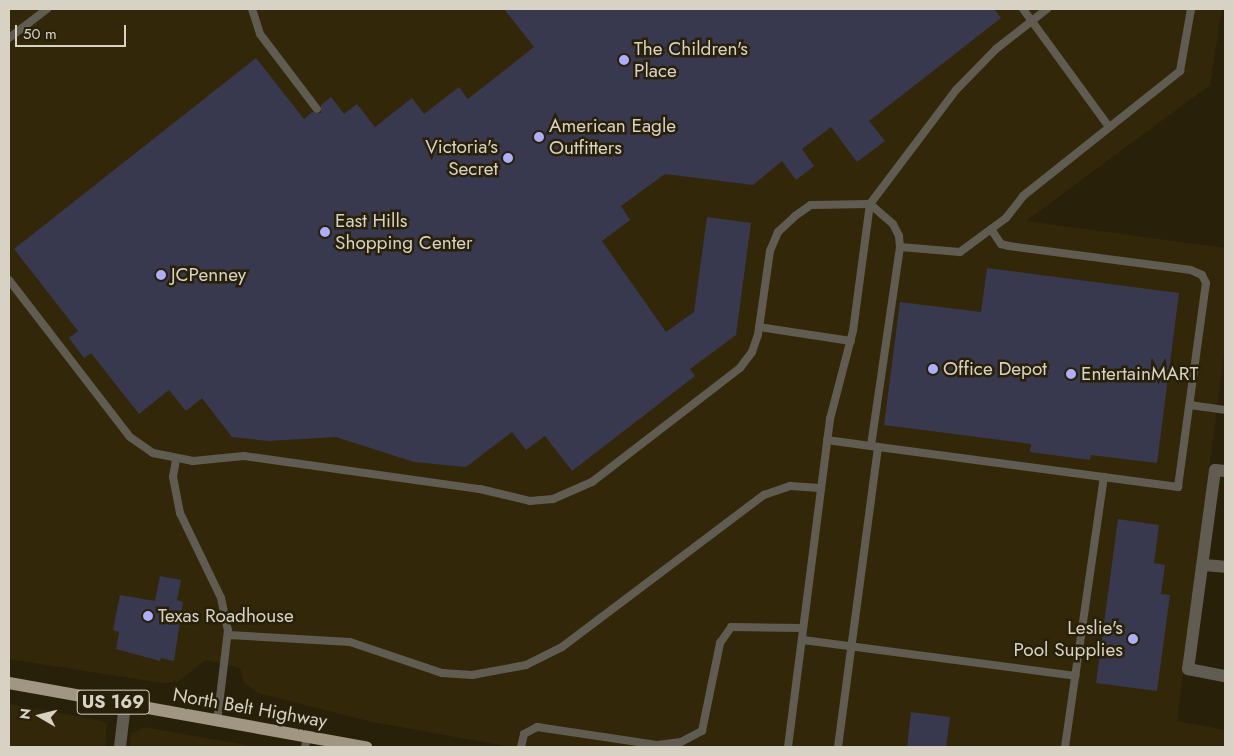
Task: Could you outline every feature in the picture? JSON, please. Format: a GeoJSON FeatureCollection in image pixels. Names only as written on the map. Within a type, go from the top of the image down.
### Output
{"type":"FeatureCollection","features":[{"type":"Feature","properties":{"kind":"main road","name":"North Belt Highway"},"geometry":{"type":"LineString","coordinates":[[9,683],[217,722],[306,742],[366,747]]}},
{"type":"Feature","properties":{"kind":"street"},"geometry":{"type":"LineString","coordinates":[[1225,471],[1215,470],[1204,565],[1188,669],[1225,676]]}},
{"type":"Feature","properties":{"kind":"street"},"geometry":{"type":"LineString","coordinates":[[1204,565],[1225,567]]}},
{"type":"Feature","properties":{"kind":"street"},"geometry":{"type":"LineString","coordinates":[[120,747],[125,704]]}},
{"type":"Feature","properties":{"kind":"lane"},"geometry":{"type":"LineString","coordinates":[[9,38],[47,9]]}},
{"type":"Feature","properties":{"kind":"lane"},"geometry":{"type":"LineString","coordinates":[[252,9],[260,34],[317,109]]}},
{"type":"Feature","properties":{"kind":"lane"},"geometry":{"type":"LineString","coordinates":[[1022,9],[1109,127]]}},
{"type":"Feature","properties":{"kind":"lane"},"geometry":{"type":"LineString","coordinates":[[788,747],[833,399],[851,341],[870,204],[956,90],[996,49],[1047,9]]}},
{"type":"Feature","properties":{"kind":"lane"},"geometry":{"type":"LineString","coordinates":[[900,246],[960,252],[1006,218],[1022,196],[1180,71],[1191,9]]}},
{"type":"Feature","properties":{"kind":"lane"},"geometry":{"type":"LineString","coordinates":[[9,280],[140,447],[176,460],[244,456],[475,488],[530,501],[553,499],[592,482],[740,368],[752,352],[759,327],[770,251],[778,232],[811,205],[870,204],[893,224],[899,236],[900,246],[838,747]]}},
{"type":"Feature","properties":{"kind":"lane"},"geometry":{"type":"LineString","coordinates":[[827,440],[1178,487],[1206,283],[1202,275],[1191,270],[1009,246],[1001,244],[991,229]]}},
{"type":"Feature","properties":{"kind":"lane"},"geometry":{"type":"LineString","coordinates":[[759,327],[851,341]]}},
{"type":"Feature","properties":{"kind":"lane"},"geometry":{"type":"LineString","coordinates":[[1190,405],[1225,410]]}},
{"type":"Feature","properties":{"kind":"lane"},"geometry":{"type":"LineString","coordinates":[[176,460],[173,476],[180,513],[221,598],[228,635],[217,722]]}},
{"type":"Feature","properties":{"kind":"lane"},"geometry":{"type":"LineString","coordinates":[[1065,747],[1104,477]]}},
{"type":"Feature","properties":{"kind":"lane"},"geometry":{"type":"LineString","coordinates":[[228,635],[342,641],[442,673],[472,676],[526,665],[562,647],[764,495],[790,486],[820,488]]}},
{"type":"Feature","properties":{"kind":"lane"},"geometry":{"type":"LineString","coordinates":[[521,747],[524,734],[537,726],[657,745],[681,742],[702,731],[720,642],[731,628],[803,628]]}},
{"type":"Feature","properties":{"kind":"lane"},"geometry":{"type":"LineString","coordinates":[[802,640],[1076,676]]}},
{"type":"Feature","properties":{"kind":"shaded area","name":"East Hills Shopping Center"},"geometry":{"type":"Polygon","coordinates":[[[9,9],[1222,9],[1210,85],[1026,221],[1225,248],[1225,345],[1177,721],[1225,730],[1225,747],[512,747],[372,722],[258,693],[244,683],[240,668],[206,660],[177,682],[162,683],[9,659],[9,9]]]}},
{"type":"Feature","properties":{"kind":"shaded area"},"geometry":{"type":"Polygon","coordinates":[[[9,704],[99,720],[107,724],[105,747],[9,747],[9,704]]]}},
{"type":"Feature","properties":{"kind":"shaded area"},"geometry":{"type":"Polygon","coordinates":[[[144,727],[258,747],[130,747],[131,734],[144,727]]]}},
{"type":"Feature","properties":{"kind":"building","name":"East Hills Shopping Center"},"geometry":{"type":"Polygon","coordinates":[[[504,9],[994,9],[1001,18],[869,121],[885,141],[857,162],[831,127],[802,149],[814,166],[796,180],[782,161],[753,185],[665,174],[621,206],[630,220],[602,241],[666,332],[694,312],[707,217],[751,223],[736,335],[690,369],[695,376],[572,471],[545,436],[526,450],[512,432],[466,467],[414,462],[336,437],[269,441],[232,437],[202,398],[186,411],[169,390],[139,414],[91,353],[84,358],[69,338],[78,331],[14,249],[256,58],[304,119],[312,112],[321,113],[321,105],[331,97],[344,114],[357,104],[375,127],[412,98],[424,114],[459,87],[468,99],[534,47],[504,9]]]}},
{"type":"Feature","properties":{"kind":"building","name":"EntertainMART"},"geometry":{"type":"Polygon","coordinates":[[[987,268],[1179,293],[1157,463],[1091,455],[1090,460],[1030,452],[1031,444],[884,425],[900,302],[981,312],[987,268]]]}},
{"type":"Feature","properties":{"kind":"building","name":"Leslie's Pool Supplies"},"geometry":{"type":"Polygon","coordinates":[[[1118,519],[1159,525],[1154,563],[1165,565],[1161,594],[1170,595],[1157,691],[1096,683],[1118,519]]]}},
{"type":"Feature","properties":{"kind":"building","name":"Texas Roadhouse"},"geometry":{"type":"Polygon","coordinates":[[[160,576],[181,580],[177,600],[183,602],[174,661],[161,658],[160,661],[116,649],[119,632],[113,630],[120,595],[155,601],[160,576]]]}},
{"type":"Feature","properties":{"kind":"building"},"geometry":{"type":"Polygon","coordinates":[[[911,712],[950,717],[946,747],[907,747],[911,712]]]}},
{"type":"Feature","properties":{"kind":"place","name":"The Children's Place"},"geometry":{"type":"Point","coordinates":[624,60]}},
{"type":"Feature","properties":{"kind":"place","name":"American Eagle Outfitters"},"geometry":{"type":"Point","coordinates":[539,137]}},
{"type":"Feature","properties":{"kind":"place","name":"Victoria's Secret"},"geometry":{"type":"Point","coordinates":[508,158]}},
{"type":"Feature","properties":{"kind":"place","name":"East Hills Shopping Center"},"geometry":{"type":"Point","coordinates":[325,232]}},
{"type":"Feature","properties":{"kind":"place","name":"JCPenney"},"geometry":{"type":"Point","coordinates":[161,275]}},
{"type":"Feature","properties":{"kind":"place","name":"Office Depot"},"geometry":{"type":"Point","coordinates":[933,369]}},
{"type":"Feature","properties":{"kind":"place","name":"EntertainMART"},"geometry":{"type":"Point","coordinates":[1071,374]}},
{"type":"Feature","properties":{"kind":"place","name":"Texas Roadhouse"},"geometry":{"type":"Point","coordinates":[148,616]}},
{"type":"Feature","properties":{"kind":"place","name":"Leslie's Pool Supplies"},"geometry":{"type":"Point","coordinates":[1133,639]}}]}
